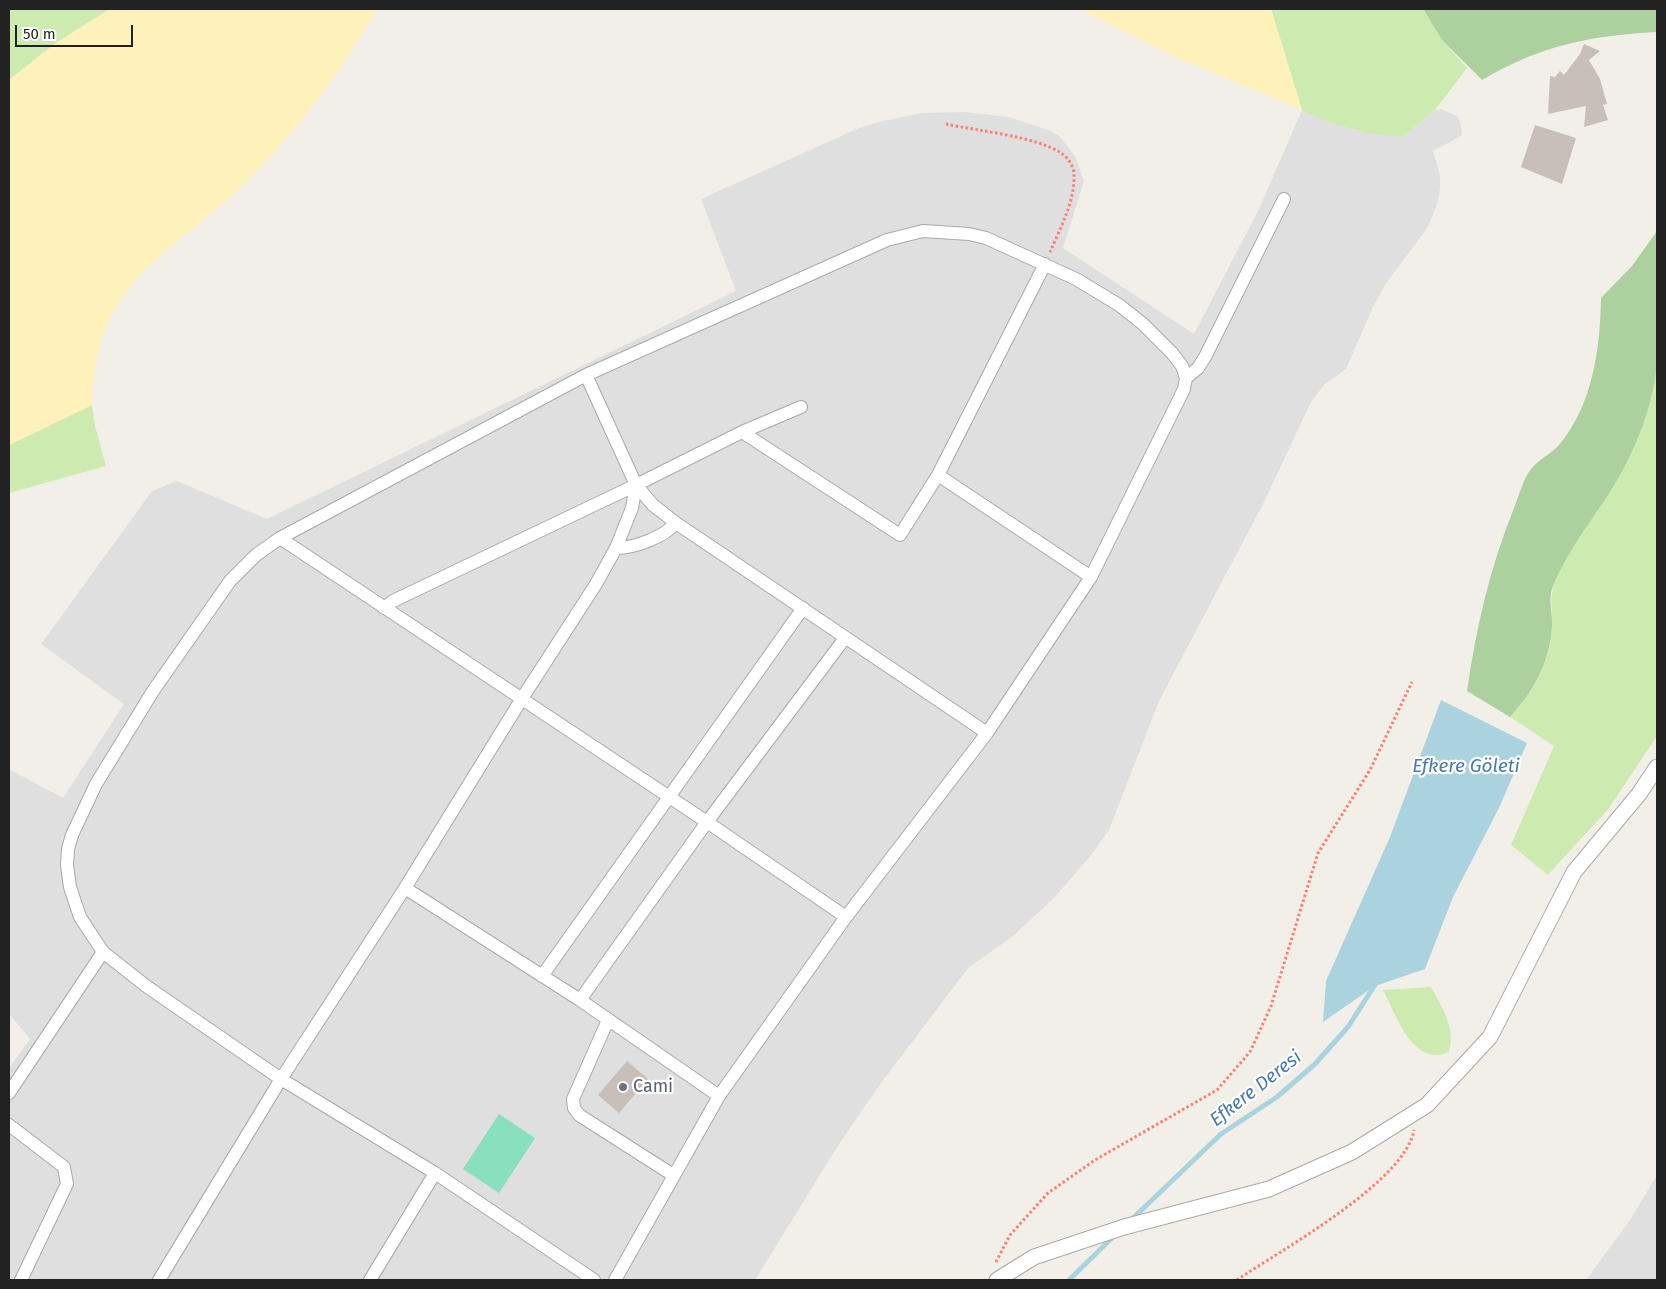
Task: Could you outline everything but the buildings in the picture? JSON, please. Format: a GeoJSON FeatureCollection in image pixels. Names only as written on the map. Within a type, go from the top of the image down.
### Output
{"type":"FeatureCollection","features":[{"type":"Feature","properties":{"kind":"street"},"geometry":{"type":"LineString","coordinates":[[1186,378],[1198,368],[1205,357],[1284,199]]}},
{"type":"Feature","properties":{"kind":"street"},"geometry":{"type":"LineString","coordinates":[[594,1280],[435,1173],[281,1079],[146,986],[103,952],[80,917],[70,887],[67,865],[72,835],[96,784],[153,691],[230,581],[256,555],[280,538],[586,375],[886,240],[904,234],[941,230],[986,238],[1045,264],[1098,291],[1143,324],[1182,366],[1186,378],[1184,389],[1091,577],[987,733],[846,917],[719,1096],[615,1280]]}},
{"type":"Feature","properties":{"kind":"street"},"geometry":{"type":"LineString","coordinates":[[742,432],[900,535],[938,475],[1045,264]]}},
{"type":"Feature","properties":{"kind":"street"},"geometry":{"type":"LineString","coordinates":[[586,375],[636,485],[653,505],[676,523],[987,733]]}},
{"type":"Feature","properties":{"kind":"street"},"geometry":{"type":"LineString","coordinates":[[384,608],[393,601],[636,485],[742,432],[801,407]]}},
{"type":"Feature","properties":{"kind":"street"},"geometry":{"type":"LineString","coordinates":[[938,475],[1091,577]]}},
{"type":"Feature","properties":{"kind":"street"},"geometry":{"type":"LineString","coordinates":[[159,1280],[281,1079],[405,888],[596,584],[616,548],[632,508],[636,485]]}},
{"type":"Feature","properties":{"kind":"street"},"geometry":{"type":"LineString","coordinates":[[616,548],[627,548],[669,531],[676,523]]}},
{"type":"Feature","properties":{"kind":"street"},"geometry":{"type":"LineString","coordinates":[[280,538],[707,822],[846,917]]}},
{"type":"Feature","properties":{"kind":"street"},"geometry":{"type":"LineString","coordinates":[[542,976],[803,608]]}},
{"type":"Feature","properties":{"kind":"street"},"geometry":{"type":"LineString","coordinates":[[580,1000],[707,822],[845,638]]}},
{"type":"Feature","properties":{"kind":"street"},"geometry":{"type":"LineString","coordinates":[[996,1273],[1034,1257],[1124,1227],[1270,1189],[1352,1152],[1427,1105],[1490,1037],[1574,872],[1639,794],[1657,767]]}},
{"type":"Feature","properties":{"kind":"street"},"geometry":{"type":"LineString","coordinates":[[405,888],[580,1000],[719,1096]]}},
{"type":"Feature","properties":{"kind":"street"},"geometry":{"type":"LineString","coordinates":[[9,1093],[103,952]]}},
{"type":"Feature","properties":{"kind":"street"},"geometry":{"type":"LineString","coordinates":[[608,1020],[573,1100],[574,1108],[579,1115],[673,1175]]}},
{"type":"Feature","properties":{"kind":"street"},"geometry":{"type":"LineString","coordinates":[[9,1125],[64,1167],[67,1176],[67,1184],[21,1280]]}},
{"type":"Feature","properties":{"kind":"street"},"geometry":{"type":"LineString","coordinates":[[370,1280],[435,1173]]}},
{"type":"Feature","properties":{"kind":"path"},"geometry":{"type":"LineString","coordinates":[[946,124],[1042,144],[1062,153],[1070,162],[1074,176],[1071,196],[1045,264]]}},
{"type":"Feature","properties":{"kind":"path"},"geometry":{"type":"LineString","coordinates":[[996,1273],[1010,1235],[1048,1192],[1095,1160],[1217,1090],[1250,1052],[1271,1006],[1318,853],[1370,770],[1412,682]]}},
{"type":"Feature","properties":{"kind":"path"},"geometry":{"type":"LineString","coordinates":[[1237,1280],[1344,1209],[1387,1174],[1407,1149],[1414,1134],[1418,1110]]}},
{"type":"Feature","properties":{"kind":"shaded area"},"geometry":{"type":"Polygon","coordinates":[[[1441,109],[1457,116],[1462,132],[1461,136],[1433,151],[1440,175],[1440,188],[1438,201],[1428,227],[1385,285],[1373,307],[1346,369],[1325,384],[1311,402],[1264,502],[1159,701],[1109,830],[1092,854],[1054,898],[1013,936],[968,968],[881,1083],[839,1144],[755,1280],[9,1280],[9,1068],[30,1039],[9,1014],[9,769],[63,798],[124,704],[41,644],[152,491],[177,481],[267,519],[736,291],[701,199],[859,128],[879,122],[921,113],[964,112],[1008,117],[1051,131],[1060,137],[1075,156],[1084,181],[1063,248],[1194,334],[1259,209],[1302,110],[1353,130],[1403,137],[1435,110],[1441,109]]]}},
{"type":"Feature","properties":{"kind":"shaded area"},"geometry":{"type":"Polygon","coordinates":[[[1657,1175],[1657,1280],[1586,1280],[1630,1220],[1657,1175]]]}},
{"type":"Feature","properties":{"kind":"green space"},"geometry":{"type":"Polygon","coordinates":[[[9,9],[110,9],[56,43],[9,80],[9,9]]]}},
{"type":"Feature","properties":{"kind":"green space"},"geometry":{"type":"Polygon","coordinates":[[[1271,9],[1423,9],[1442,40],[1467,68],[1435,110],[1403,137],[1363,132],[1338,125],[1302,110],[1271,9]]]}},
{"type":"Feature","properties":{"kind":"green space"},"geometry":{"type":"Polygon","coordinates":[[[1423,9],[1657,9],[1657,32],[1609,36],[1566,44],[1525,58],[1482,80],[1442,40],[1423,9]]]}},
{"type":"Feature","properties":{"kind":"green space"},"geometry":{"type":"Polygon","coordinates":[[[1657,231],[1658,348],[1653,389],[1646,414],[1632,451],[1618,478],[1578,539],[1560,571],[1551,593],[1551,639],[1544,664],[1526,697],[1510,717],[1467,691],[1479,621],[1491,575],[1505,530],[1528,473],[1559,445],[1571,429],[1580,412],[1587,394],[1596,356],[1601,298],[1632,266],[1657,231]]]}},
{"type":"Feature","properties":{"kind":"green space"},"geometry":{"type":"Polygon","coordinates":[[[1657,366],[1657,736],[1609,808],[1548,875],[1511,845],[1554,746],[1510,717],[1527,697],[1540,675],[1551,638],[1552,596],[1557,577],[1572,547],[1618,478],[1632,451],[1657,366]]]}},
{"type":"Feature","properties":{"kind":"green space"},"geometry":{"type":"Polygon","coordinates":[[[92,405],[95,426],[106,466],[9,493],[9,445],[92,405]]]}},
{"type":"Feature","properties":{"kind":"green space"},"geometry":{"type":"Polygon","coordinates":[[[1431,987],[1447,1018],[1451,1034],[1449,1052],[1436,1055],[1425,1053],[1407,1036],[1383,990],[1431,987]]]}},
{"type":"Feature","properties":{"kind":"green space"},"geometry":{"type":"Polygon","coordinates":[[[499,1114],[535,1138],[499,1193],[463,1169],[499,1114]]]}},
{"type":"Feature","properties":{"kind":"sand"},"geometry":{"type":"Polygon","coordinates":[[[110,9],[377,9],[336,74],[289,135],[255,173],[226,201],[145,270],[124,295],[107,325],[96,361],[92,405],[9,445],[9,80],[56,43],[110,9]]]}},
{"type":"Feature","properties":{"kind":"sand"},"geometry":{"type":"Polygon","coordinates":[[[1079,9],[1271,9],[1302,110],[1173,56],[1079,9]]]}},
{"type":"Feature","properties":{"kind":"water","name":"Efkere Göleti"},"geometry":{"type":"Polygon","coordinates":[[[1441,700],[1527,743],[1499,808],[1453,897],[1425,969],[1375,986],[1323,1022],[1326,981],[1390,837],[1441,700]]]}},
{"type":"Feature","properties":{"kind":"waterway","name":"Efkere Deresi"},"geometry":{"type":"LineString","coordinates":[[1130,1221],[1221,1134],[1277,1097],[1315,1064],[1348,1027],[1378,980]]}},
{"type":"Feature","properties":{"kind":"waterway","name":"Efkere Deresi"},"geometry":{"type":"LineString","coordinates":[[1069,1280],[1115,1235]]}},
{"type":"Feature","properties":{"kind":"place","name":"Cami"},"geometry":{"type":"Point","coordinates":[623,1087]}}]}
